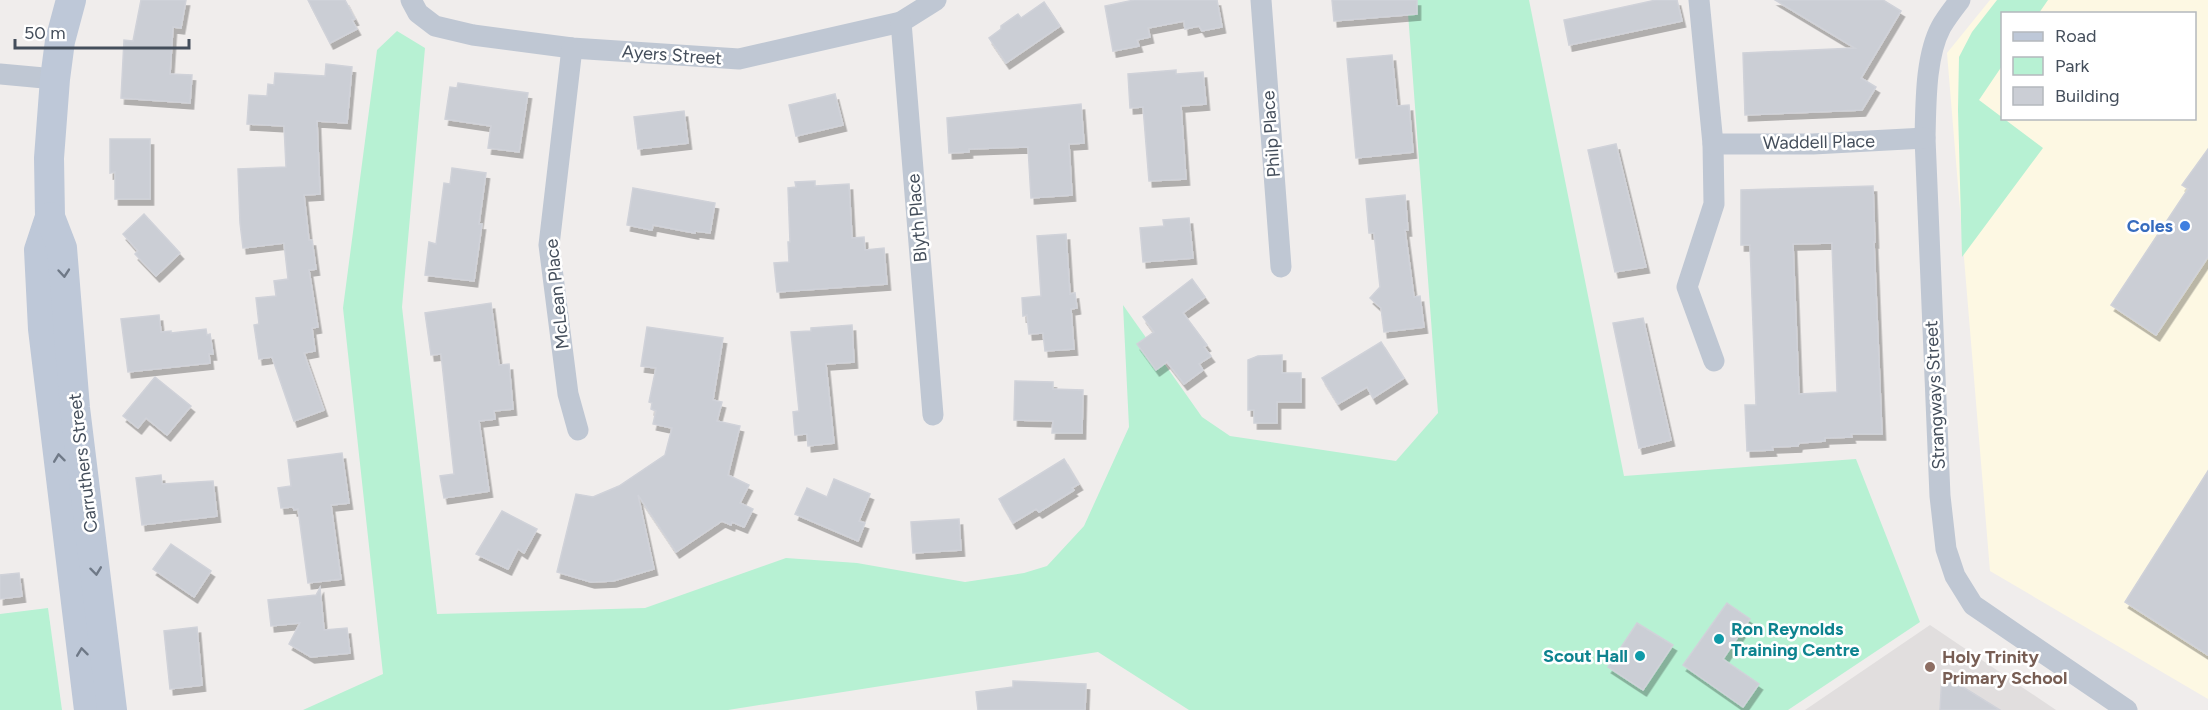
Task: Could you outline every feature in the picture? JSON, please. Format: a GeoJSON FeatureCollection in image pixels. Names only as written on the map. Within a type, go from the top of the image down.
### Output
{"type":"FeatureCollection","features":[{"type":"Feature","properties":{"kind":"main road","name":"Carruthers Street"},"geometry":{"type":"LineString","coordinates":[[71,0],[60,41],[55,79],[49,158],[50,217],[39,250],[43,329],[89,710]]}},
{"type":"Feature","properties":{"kind":"main road","name":"Carruthers Street"},"geometry":{"type":"LineString","coordinates":[[50,217],[62,248],[75,408],[112,710]]}},
{"type":"Feature","properties":{"kind":"street","name":"Ayers Street"},"geometry":{"type":"LineString","coordinates":[[411,0],[418,13],[435,26],[473,35],[572,48],[739,59],[901,22],[936,0]]}},
{"type":"Feature","properties":{"kind":"street","name":"Philp Place"},"geometry":{"type":"LineString","coordinates":[[1261,0],[1281,267]]}},
{"type":"Feature","properties":{"kind":"street"},"geometry":{"type":"LineString","coordinates":[[1699,0],[1713,144],[1714,204],[1687,287],[1714,361]]}},
{"type":"Feature","properties":{"kind":"street","name":"Strangways Street"},"geometry":{"type":"LineString","coordinates":[[1959,0],[1940,29],[1933,51],[1927,92],[1925,138],[1940,496],[1946,549],[1955,576],[1973,605],[2127,710]]}},
{"type":"Feature","properties":{"kind":"street","name":"Blyth Place"},"geometry":{"type":"LineString","coordinates":[[901,22],[933,415]]}},
{"type":"Feature","properties":{"kind":"street","name":"McLean Place"},"geometry":{"type":"LineString","coordinates":[[572,48],[549,245],[568,394],[578,430]]}},
{"type":"Feature","properties":{"kind":"street"},"geometry":{"type":"LineString","coordinates":[[0,74],[55,79]]}},
{"type":"Feature","properties":{"kind":"street","name":"Waddell Place"},"geometry":{"type":"LineString","coordinates":[[1713,144],[1813,144],[1925,138]]}},
{"type":"Feature","properties":{"kind":"shaded area"},"geometry":{"type":"Polygon","coordinates":[[[1990,0],[2208,0],[2208,699],[1990,571],[1947,53],[1990,0]]]}},
{"type":"Feature","properties":{"kind":"shaded area","name":"Holy Trinity Primary School"},"geometry":{"type":"Polygon","coordinates":[[[1930,625],[2056,710],[1805,710],[1930,625]]]}},
{"type":"Feature","properties":{"kind":"green space"},"geometry":{"type":"Polygon","coordinates":[[[1407,0],[1529,0],[1624,476],[1856,459],[1920,622],[1788,710],[1189,710],[1098,652],[728,710],[303,710],[383,674],[343,308],[377,50],[397,31],[425,48],[402,307],[437,614],[645,608],[786,558],[857,563],[965,582],[1024,573],[1047,566],[1084,526],[1129,427],[1123,305],[1202,417],[1230,436],[1396,461],[1438,413],[1407,0]]]}},
{"type":"Feature","properties":{"kind":"green space"},"geometry":{"type":"Polygon","coordinates":[[[1997,0],[2048,0],[2040,12],[2001,12],[2001,67],[1979,100],[2001,116],[2001,120],[2006,120],[2043,148],[1962,257],[1959,57],[1972,32],[1997,0]]]}},
{"type":"Feature","properties":{"kind":"green space"},"geometry":{"type":"Polygon","coordinates":[[[48,608],[62,710],[0,710],[0,614],[48,608]]]}},
{"type":"Feature","properties":{"kind":"building"},"geometry":{"type":"Polygon","coordinates":[[[141,0],[186,0],[181,28],[173,27],[170,74],[192,75],[190,103],[121,98],[124,40],[133,41],[141,0]]]}},
{"type":"Feature","properties":{"kind":"building"},"geometry":{"type":"Polygon","coordinates":[[[308,0],[345,0],[355,19],[352,20],[357,29],[330,43],[308,0]]]}},
{"type":"Feature","properties":{"kind":"building"},"geometry":{"type":"Polygon","coordinates":[[[1134,0],[1217,0],[1222,27],[1202,31],[1199,26],[1185,29],[1184,21],[1148,28],[1150,37],[1137,40],[1139,46],[1113,51],[1105,6],[1134,0]]]}},
{"type":"Feature","properties":{"kind":"building"},"geometry":{"type":"Polygon","coordinates":[[[1332,0],[1417,0],[1417,14],[1334,21],[1332,0]]]}},
{"type":"Feature","properties":{"kind":"building"},"geometry":{"type":"Polygon","coordinates":[[[1656,0],[1677,0],[1682,21],[1569,45],[1564,20],[1656,0]]]}},
{"type":"Feature","properties":{"kind":"building"},"geometry":{"type":"Polygon","coordinates":[[[1775,0],[1883,0],[1901,11],[1861,78],[1876,87],[1862,110],[1745,115],[1743,53],[1855,48],[1775,0]]]}},
{"type":"Feature","properties":{"kind":"building"},"geometry":{"type":"Polygon","coordinates":[[[1044,2],[1060,26],[1006,63],[989,38],[1018,14],[1021,18],[1044,2]]]}},
{"type":"Feature","properties":{"kind":"building"},"geometry":{"type":"Polygon","coordinates":[[[1392,55],[1397,106],[1409,105],[1413,152],[1356,158],[1347,59],[1392,55]]]}},
{"type":"Feature","properties":{"kind":"building"},"geometry":{"type":"Polygon","coordinates":[[[326,64],[352,67],[347,123],[317,121],[320,194],[304,195],[309,240],[312,240],[316,269],[309,270],[318,327],[312,328],[315,351],[304,353],[324,410],[294,421],[272,357],[259,359],[254,325],[259,324],[256,298],[276,296],[274,281],[288,279],[284,243],[243,248],[238,169],[286,167],[284,126],[247,124],[249,95],[267,96],[268,84],[274,85],[275,73],[325,76],[326,64]]]}},
{"type":"Feature","properties":{"kind":"building"},"geometry":{"type":"Polygon","coordinates":[[[1176,70],[1176,74],[1203,72],[1206,104],[1181,106],[1186,179],[1149,181],[1143,107],[1130,108],[1128,74],[1176,70]]]}},
{"type":"Feature","properties":{"kind":"building"},"geometry":{"type":"Polygon","coordinates":[[[458,83],[528,93],[519,152],[488,148],[491,126],[445,119],[450,87],[457,88],[458,83]]]}},
{"type":"Feature","properties":{"kind":"building"},"geometry":{"type":"Polygon","coordinates":[[[835,94],[843,125],[796,136],[789,105],[835,94]]]}},
{"type":"Feature","properties":{"kind":"building"},"geometry":{"type":"Polygon","coordinates":[[[1081,104],[1084,143],[1069,144],[1072,195],[1031,198],[1028,147],[969,149],[969,152],[949,153],[947,118],[1081,104]]]}},
{"type":"Feature","properties":{"kind":"building"},"geometry":{"type":"Polygon","coordinates":[[[684,111],[688,143],[638,149],[634,117],[684,111]]]}},
{"type":"Feature","properties":{"kind":"building"},"geometry":{"type":"Polygon","coordinates":[[[110,139],[150,139],[150,199],[115,199],[115,172],[110,173],[110,139]]]}},
{"type":"Feature","properties":{"kind":"building"},"geometry":{"type":"Polygon","coordinates":[[[1616,144],[1646,267],[1615,272],[1588,150],[1616,144]]]}},
{"type":"Feature","properties":{"kind":"building","name":"Coles"},"geometry":{"type":"Polygon","coordinates":[[[2208,149],[2208,257],[2156,335],[2111,305],[2188,189],[2182,185],[2208,149]]]}},
{"type":"Feature","properties":{"kind":"building"},"geometry":{"type":"Polygon","coordinates":[[[452,168],[486,173],[474,281],[425,275],[429,242],[436,244],[444,183],[450,184],[452,168]]]}},
{"type":"Feature","properties":{"kind":"building"},"geometry":{"type":"Polygon","coordinates":[[[815,181],[815,186],[849,184],[852,238],[864,237],[865,250],[884,248],[887,284],[777,292],[774,263],[789,262],[788,188],[796,187],[795,182],[815,181]]]}},
{"type":"Feature","properties":{"kind":"building"},"geometry":{"type":"Polygon","coordinates":[[[1873,186],[1882,434],[1851,434],[1852,437],[1825,438],[1825,441],[1799,443],[1798,446],[1747,451],[1745,405],[1756,405],[1750,245],[1741,245],[1741,190],[1873,186]],[[1832,243],[1793,244],[1799,394],[1837,392],[1832,243]]]}},
{"type":"Feature","properties":{"kind":"building"},"geometry":{"type":"Polygon","coordinates":[[[633,188],[715,203],[710,233],[695,231],[695,233],[653,225],[652,230],[627,225],[633,188]]]}},
{"type":"Feature","properties":{"kind":"building"},"geometry":{"type":"Polygon","coordinates":[[[1405,195],[1408,230],[1405,230],[1414,297],[1420,296],[1424,327],[1384,332],[1381,308],[1370,298],[1380,287],[1374,233],[1369,233],[1366,199],[1405,195]]]}},
{"type":"Feature","properties":{"kind":"building"},"geometry":{"type":"Polygon","coordinates":[[[144,214],[180,253],[156,276],[135,254],[138,251],[123,234],[144,214]]]}},
{"type":"Feature","properties":{"kind":"building"},"geometry":{"type":"Polygon","coordinates":[[[1189,218],[1193,258],[1143,262],[1140,228],[1164,226],[1163,220],[1189,218]]]}},
{"type":"Feature","properties":{"kind":"building"},"geometry":{"type":"Polygon","coordinates":[[[1066,234],[1070,294],[1075,293],[1077,308],[1071,309],[1074,349],[1045,351],[1043,333],[1029,334],[1027,315],[1023,316],[1022,298],[1041,296],[1037,236],[1066,234]]]}},
{"type":"Feature","properties":{"kind":"building"},"geometry":{"type":"Polygon","coordinates":[[[1192,279],[1205,297],[1183,313],[1207,345],[1204,347],[1211,356],[1199,364],[1203,370],[1184,384],[1167,362],[1156,370],[1137,344],[1154,332],[1143,317],[1192,279]]]}},
{"type":"Feature","properties":{"kind":"building"},"geometry":{"type":"Polygon","coordinates":[[[491,303],[499,365],[509,364],[513,409],[494,411],[495,419],[479,421],[489,491],[444,498],[440,476],[454,474],[441,354],[431,355],[425,313],[491,303]]]}},
{"type":"Feature","properties":{"kind":"building"},"geometry":{"type":"Polygon","coordinates":[[[159,315],[161,332],[206,329],[207,335],[210,334],[213,354],[209,354],[210,363],[128,372],[121,319],[159,315]]]}},
{"type":"Feature","properties":{"kind":"building"},"geometry":{"type":"Polygon","coordinates":[[[1643,318],[1671,440],[1639,448],[1613,323],[1643,318]]]}},
{"type":"Feature","properties":{"kind":"building"},"geometry":{"type":"Polygon","coordinates":[[[852,325],[854,362],[826,364],[834,443],[808,446],[807,434],[795,435],[793,412],[799,411],[791,332],[852,325]]]}},
{"type":"Feature","properties":{"kind":"building"},"geometry":{"type":"Polygon","coordinates":[[[647,327],[723,338],[713,400],[722,402],[717,421],[740,426],[728,475],[749,485],[740,503],[753,509],[744,527],[722,521],[676,552],[638,495],[654,569],[613,581],[591,582],[557,572],[576,494],[593,497],[619,486],[665,455],[672,428],[653,424],[656,411],[651,409],[652,403],[649,402],[656,368],[641,366],[647,327]]]}},
{"type":"Feature","properties":{"kind":"building"},"geometry":{"type":"Polygon","coordinates":[[[1381,342],[1404,378],[1373,398],[1367,387],[1338,404],[1322,378],[1381,342]]]}},
{"type":"Feature","properties":{"kind":"building"},"geometry":{"type":"Polygon","coordinates":[[[1282,355],[1282,373],[1301,373],[1301,402],[1277,402],[1277,423],[1254,423],[1254,410],[1248,410],[1248,360],[1258,356],[1282,355]]]}},
{"type":"Feature","properties":{"kind":"building"},"geometry":{"type":"Polygon","coordinates":[[[155,377],[191,406],[167,435],[146,418],[138,428],[123,416],[155,377]]]}},
{"type":"Feature","properties":{"kind":"building"},"geometry":{"type":"Polygon","coordinates":[[[1015,381],[1053,382],[1053,389],[1083,390],[1082,433],[1052,433],[1053,421],[1014,420],[1015,381]]]}},
{"type":"Feature","properties":{"kind":"building"},"geometry":{"type":"Polygon","coordinates":[[[342,453],[349,503],[331,505],[341,579],[308,583],[298,509],[281,508],[278,488],[291,486],[288,460],[342,453]]]}},
{"type":"Feature","properties":{"kind":"building"},"geometry":{"type":"Polygon","coordinates":[[[1064,459],[1079,484],[1072,488],[1074,490],[1039,512],[1036,509],[1013,523],[999,499],[1064,459]]]}},
{"type":"Feature","properties":{"kind":"building"},"geometry":{"type":"Polygon","coordinates":[[[2208,471],[2208,655],[2125,602],[2208,471]]]}},
{"type":"Feature","properties":{"kind":"building"},"geometry":{"type":"Polygon","coordinates":[[[161,475],[162,484],[213,481],[217,516],[142,525],[136,478],[161,475]]]}},
{"type":"Feature","properties":{"kind":"building"},"geometry":{"type":"Polygon","coordinates":[[[834,479],[870,494],[859,521],[865,523],[858,541],[795,514],[807,488],[827,497],[834,479]]]}},
{"type":"Feature","properties":{"kind":"building"},"geometry":{"type":"Polygon","coordinates":[[[502,511],[537,529],[524,553],[518,549],[508,569],[476,554],[502,511]]]}},
{"type":"Feature","properties":{"kind":"building"},"geometry":{"type":"Polygon","coordinates":[[[959,519],[961,550],[913,553],[911,522],[959,519]]]}},
{"type":"Feature","properties":{"kind":"building"},"geometry":{"type":"Polygon","coordinates":[[[171,544],[211,571],[194,597],[153,569],[171,544]]]}},
{"type":"Feature","properties":{"kind":"building"},"geometry":{"type":"Polygon","coordinates":[[[19,573],[22,596],[0,599],[0,575],[19,573]]]}},
{"type":"Feature","properties":{"kind":"building"},"geometry":{"type":"Polygon","coordinates":[[[320,588],[324,630],[347,628],[350,653],[311,657],[289,644],[300,623],[271,626],[268,600],[316,595],[320,588]]]}},
{"type":"Feature","properties":{"kind":"building","name":"Ron Reynolds Training Centre"},"geometry":{"type":"Polygon","coordinates":[[[1727,603],[1750,619],[1723,659],[1759,684],[1743,707],[1683,665],[1727,603]]]}},
{"type":"Feature","properties":{"kind":"building","name":"Scout Hall"},"geometry":{"type":"Polygon","coordinates":[[[1637,623],[1673,645],[1643,690],[1608,667],[1637,623]]]}},
{"type":"Feature","properties":{"kind":"building"},"geometry":{"type":"Polygon","coordinates":[[[197,627],[202,685],[170,689],[164,631],[197,627]]]}},
{"type":"Feature","properties":{"kind":"building"},"geometry":{"type":"Polygon","coordinates":[[[1942,674],[2000,710],[1940,710],[1942,674]]]}},
{"type":"Feature","properties":{"kind":"building"},"geometry":{"type":"Polygon","coordinates":[[[1013,681],[1086,684],[1085,710],[978,710],[976,692],[1013,687],[1013,681]]]}},
{"type":"Feature","properties":{"kind":"place","name":"Coles"},"geometry":{"type":"Point","coordinates":[2185,226]}},
{"type":"Feature","properties":{"kind":"place","name":"Ron Reynolds Training Centre"},"geometry":{"type":"Point","coordinates":[1719,639]}},
{"type":"Feature","properties":{"kind":"place","name":"Scout Hall"},"geometry":{"type":"Point","coordinates":[1640,656]}},
{"type":"Feature","properties":{"kind":"place","name":"Holy Trinity Primary School"},"geometry":{"type":"Point","coordinates":[1930,667]}}]}
